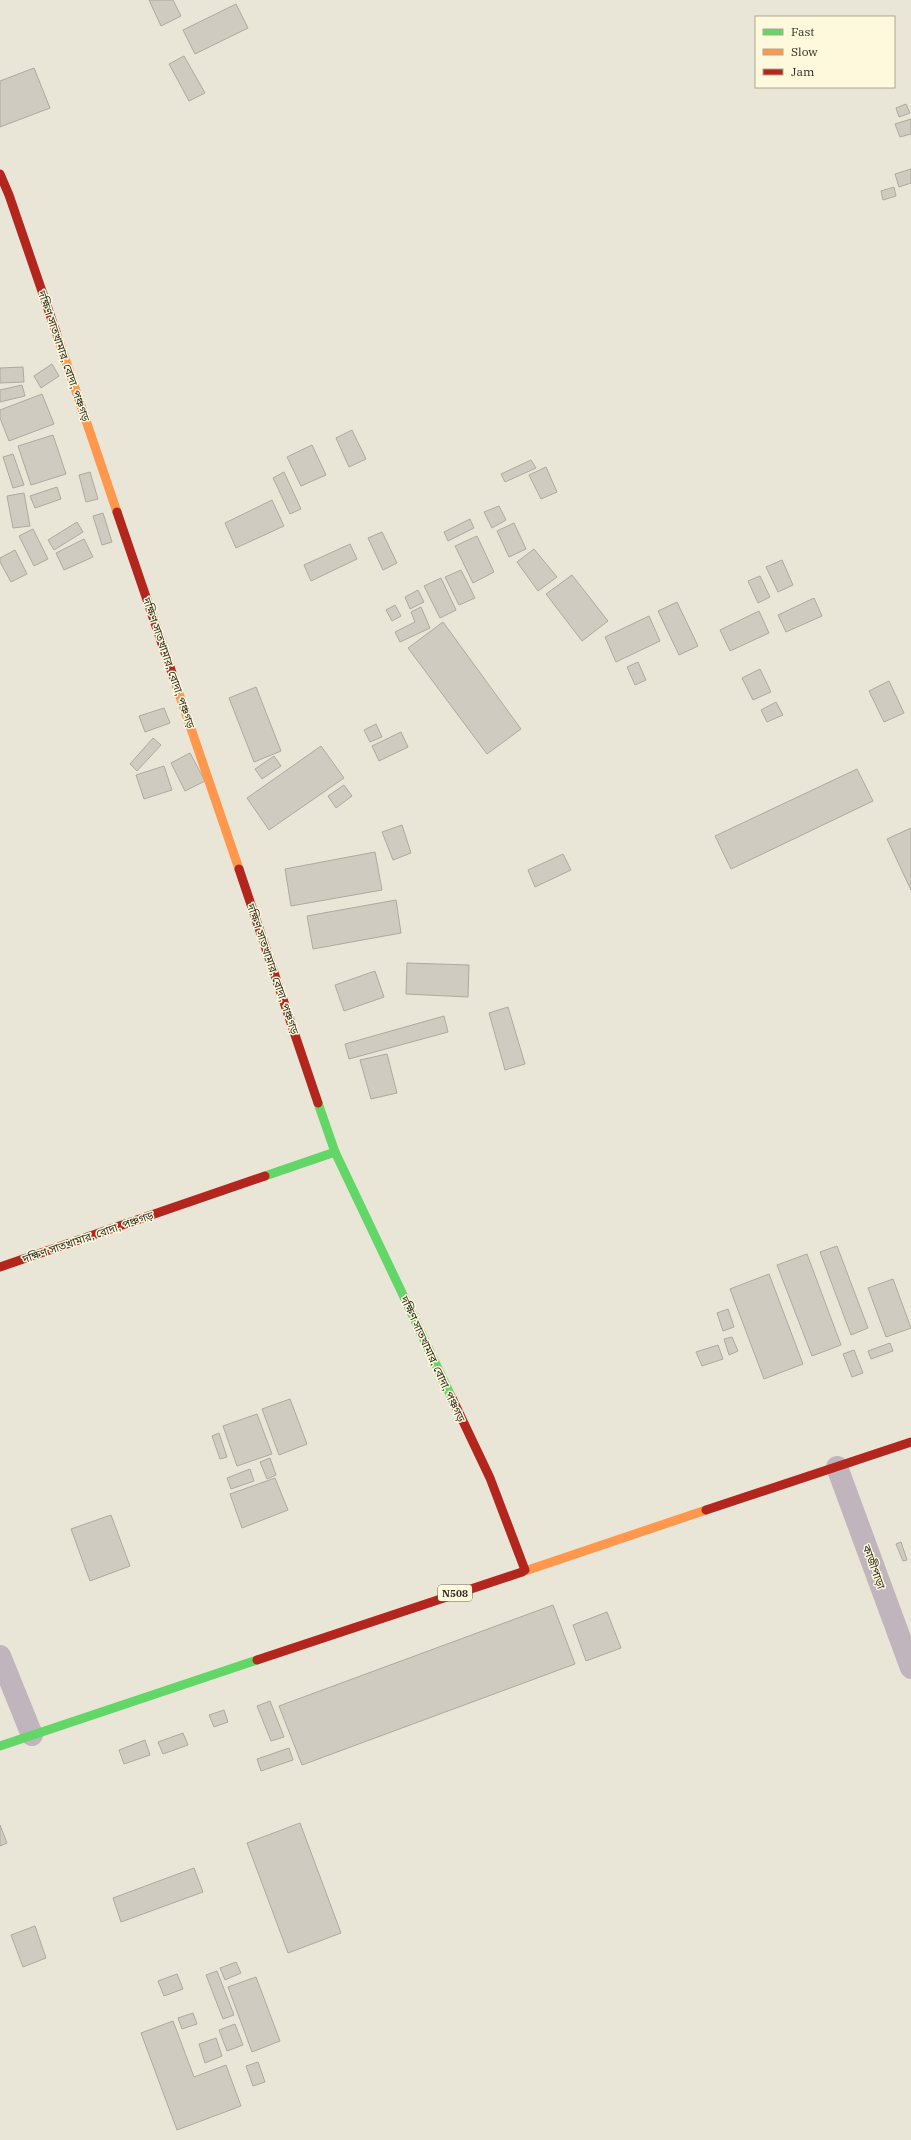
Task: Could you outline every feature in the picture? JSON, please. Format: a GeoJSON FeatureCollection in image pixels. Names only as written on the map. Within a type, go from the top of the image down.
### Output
{"type":"FeatureCollection","features":[{"type":"Feature","properties":{"kind":"main road","name":"দক্ষিণ সাতখামার, বোদা, পঞ্চগড়"},"geometry":{"type":"LineString","coordinates":[[0,174],[9,194],[335,1152],[490,1478],[524,1570]]}},
{"type":"Feature","properties":{"kind":"main road","name":"দক্ষিণ সাতখামার, বোদা, পঞ্চগড়"},"geometry":{"type":"LineString","coordinates":[[0,1267],[335,1152]]}},
{"type":"Feature","properties":{"kind":"main road","name":"N508"},"geometry":{"type":"LineString","coordinates":[[0,1746],[911,1442]]}},
{"type":"Feature","properties":{"kind":"street","name":"কাজীপাড়া"},"geometry":{"type":"LineString","coordinates":[[837,1467],[911,1668]]}},
{"type":"Feature","properties":{"kind":"street"},"geometry":{"type":"LineString","coordinates":[[0,1656],[32,1735]]}},
{"type":"Feature","properties":{"kind":"building"},"geometry":{"type":"Polygon","coordinates":[[[149,0],[173,0],[181,16],[161,26],[149,0]]]}},
{"type":"Feature","properties":{"kind":"building"},"geometry":{"type":"Polygon","coordinates":[[[236,4],[248,28],[195,54],[183,30],[236,4]]]}},
{"type":"Feature","properties":{"kind":"building"},"geometry":{"type":"Polygon","coordinates":[[[184,56],[205,93],[189,101],[169,64],[184,56]]]}},
{"type":"Feature","properties":{"kind":"building"},"geometry":{"type":"Polygon","coordinates":[[[34,68],[50,108],[0,127],[0,81],[34,68]]]}},
{"type":"Feature","properties":{"kind":"building"},"geometry":{"type":"Polygon","coordinates":[[[906,104],[910,113],[899,117],[896,108],[906,104]]]}},
{"type":"Feature","properties":{"kind":"building"},"geometry":{"type":"Polygon","coordinates":[[[911,119],[911,134],[900,137],[895,124],[911,119]]]}},
{"type":"Feature","properties":{"kind":"building"},"geometry":{"type":"Polygon","coordinates":[[[911,169],[911,183],[899,187],[895,174],[911,169]]]}},
{"type":"Feature","properties":{"kind":"building"},"geometry":{"type":"Polygon","coordinates":[[[894,187],[896,196],[883,200],[881,191],[894,187]]]}},
{"type":"Feature","properties":{"kind":"building"},"geometry":{"type":"Polygon","coordinates":[[[52,364],[59,376],[41,388],[34,376],[52,364]]]}},
{"type":"Feature","properties":{"kind":"building"},"geometry":{"type":"Polygon","coordinates":[[[23,367],[24,382],[0,383],[0,368],[23,367]]]}},
{"type":"Feature","properties":{"kind":"building"},"geometry":{"type":"Polygon","coordinates":[[[22,385],[25,396],[0,402],[0,390],[22,385]]]}},
{"type":"Feature","properties":{"kind":"building"},"geometry":{"type":"Polygon","coordinates":[[[42,394],[54,424],[9,441],[0,418],[0,410],[42,394]]]}},
{"type":"Feature","properties":{"kind":"building"},"geometry":{"type":"Polygon","coordinates":[[[352,430],[366,459],[349,467],[336,438],[352,430]]]}},
{"type":"Feature","properties":{"kind":"building"},"geometry":{"type":"Polygon","coordinates":[[[53,435],[66,474],[31,485],[18,446],[53,435]]]}},
{"type":"Feature","properties":{"kind":"building"},"geometry":{"type":"Polygon","coordinates":[[[312,445],[326,475],[301,486],[287,457],[312,445]]]}},
{"type":"Feature","properties":{"kind":"building"},"geometry":{"type":"Polygon","coordinates":[[[13,454],[24,485],[13,488],[3,457],[13,454]]]}},
{"type":"Feature","properties":{"kind":"building"},"geometry":{"type":"Polygon","coordinates":[[[531,460],[536,468],[505,482],[501,474],[531,460]]]}},
{"type":"Feature","properties":{"kind":"building"},"geometry":{"type":"Polygon","coordinates":[[[546,467],[557,492],[541,499],[529,475],[546,467]]]}},
{"type":"Feature","properties":{"kind":"building"},"geometry":{"type":"Polygon","coordinates":[[[90,472],[98,499],[86,502],[79,475],[90,472]]]}},
{"type":"Feature","properties":{"kind":"building"},"geometry":{"type":"Polygon","coordinates":[[[284,472],[301,509],[290,514],[273,478],[284,472]]]}},
{"type":"Feature","properties":{"kind":"building"},"geometry":{"type":"Polygon","coordinates":[[[57,487],[61,499],[35,508],[30,496],[57,487]]]}},
{"type":"Feature","properties":{"kind":"building"},"geometry":{"type":"Polygon","coordinates":[[[24,493],[30,526],[13,528],[7,496],[24,493]]]}},
{"type":"Feature","properties":{"kind":"building"},"geometry":{"type":"Polygon","coordinates":[[[272,500],[284,526],[236,548],[225,523],[272,500]]]}},
{"type":"Feature","properties":{"kind":"building"},"geometry":{"type":"Polygon","coordinates":[[[499,506],[506,520],[492,528],[484,512],[499,506]]]}},
{"type":"Feature","properties":{"kind":"building"},"geometry":{"type":"Polygon","coordinates":[[[103,513],[112,542],[102,545],[93,516],[103,513]]]}},
{"type":"Feature","properties":{"kind":"building"},"geometry":{"type":"Polygon","coordinates":[[[470,519],[474,528],[448,541],[444,532],[470,519]]]}},
{"type":"Feature","properties":{"kind":"building"},"geometry":{"type":"Polygon","coordinates":[[[77,522],[83,532],[54,550],[48,540],[77,522]]]}},
{"type":"Feature","properties":{"kind":"building"},"geometry":{"type":"Polygon","coordinates":[[[514,523],[526,549],[509,557],[497,531],[514,523]]]}},
{"type":"Feature","properties":{"kind":"building"},"geometry":{"type":"Polygon","coordinates":[[[33,529],[48,559],[34,566],[19,536],[33,529]]]}},
{"type":"Feature","properties":{"kind":"building"},"geometry":{"type":"Polygon","coordinates":[[[382,532],[397,563],[383,570],[368,538],[382,532]]]}},
{"type":"Feature","properties":{"kind":"building"},"geometry":{"type":"Polygon","coordinates":[[[477,536],[494,572],[473,583],[455,546],[477,536]]]}},
{"type":"Feature","properties":{"kind":"building"},"geometry":{"type":"Polygon","coordinates":[[[84,539],[93,557],[64,570],[56,553],[84,539]]]}},
{"type":"Feature","properties":{"kind":"building"},"geometry":{"type":"Polygon","coordinates":[[[350,544],[357,559],[311,581],[304,565],[350,544]]]}},
{"type":"Feature","properties":{"kind":"building"},"geometry":{"type":"Polygon","coordinates":[[[534,549],[557,577],[538,591],[517,562],[534,549]]]}},
{"type":"Feature","properties":{"kind":"building"},"geometry":{"type":"Polygon","coordinates":[[[15,550],[27,574],[11,582],[0,562],[0,558],[15,550]]]}},
{"type":"Feature","properties":{"kind":"building"},"geometry":{"type":"Polygon","coordinates":[[[782,560],[793,585],[778,592],[766,567],[782,560]]]}},
{"type":"Feature","properties":{"kind":"building"},"geometry":{"type":"Polygon","coordinates":[[[461,570],[475,598],[459,605],[445,577],[461,570]]]}},
{"type":"Feature","properties":{"kind":"building"},"geometry":{"type":"Polygon","coordinates":[[[572,575],[608,621],[582,641],[546,594],[572,575]]]}},
{"type":"Feature","properties":{"kind":"building"},"geometry":{"type":"Polygon","coordinates":[[[760,576],[770,597],[758,603],[748,581],[760,576]]]}},
{"type":"Feature","properties":{"kind":"building"},"geometry":{"type":"Polygon","coordinates":[[[441,578],[456,610],[440,618],[424,586],[441,578]]]}},
{"type":"Feature","properties":{"kind":"building"},"geometry":{"type":"Polygon","coordinates":[[[418,590],[424,602],[410,609],[405,597],[418,590]]]}},
{"type":"Feature","properties":{"kind":"building"},"geometry":{"type":"Polygon","coordinates":[[[814,598],[822,616],[786,632],[778,615],[814,598]]]}},
{"type":"Feature","properties":{"kind":"building"},"geometry":{"type":"Polygon","coordinates":[[[677,602],[698,646],[679,655],[658,611],[677,602]]]}},
{"type":"Feature","properties":{"kind":"building"},"geometry":{"type":"Polygon","coordinates":[[[395,605],[401,616],[392,621],[386,610],[395,605]]]}},
{"type":"Feature","properties":{"kind":"building"},"geometry":{"type":"Polygon","coordinates":[[[421,607],[430,628],[400,642],[395,632],[415,622],[411,612],[421,607]]]}},
{"type":"Feature","properties":{"kind":"building"},"geometry":{"type":"Polygon","coordinates":[[[759,611],[769,633],[730,651],[720,630],[759,611]]]}},
{"type":"Feature","properties":{"kind":"building"},"geometry":{"type":"Polygon","coordinates":[[[649,616],[660,641],[616,662],[605,637],[649,616]]]}},
{"type":"Feature","properties":{"kind":"building"},"geometry":{"type":"Polygon","coordinates":[[[443,622],[521,729],[487,754],[408,648],[443,622]]]}},
{"type":"Feature","properties":{"kind":"building"},"geometry":{"type":"Polygon","coordinates":[[[638,662],[646,680],[635,685],[627,667],[638,662]]]}},
{"type":"Feature","properties":{"kind":"building"},"geometry":{"type":"Polygon","coordinates":[[[760,669],[771,692],[753,700],[742,678],[760,669]]]}},
{"type":"Feature","properties":{"kind":"building"},"geometry":{"type":"Polygon","coordinates":[[[889,681],[904,713],[884,722],[869,691],[889,681]]]}},
{"type":"Feature","properties":{"kind":"building"},"geometry":{"type":"Polygon","coordinates":[[[256,687],[281,751],[254,762],[229,698],[256,687]]]}},
{"type":"Feature","properties":{"kind":"building"},"geometry":{"type":"Polygon","coordinates":[[[776,702],[783,715],[767,722],[761,710],[776,702]]]}},
{"type":"Feature","properties":{"kind":"building"},"geometry":{"type":"Polygon","coordinates":[[[164,708],[170,723],[145,732],[139,716],[164,708]]]}},
{"type":"Feature","properties":{"kind":"building"},"geometry":{"type":"Polygon","coordinates":[[[376,724],[382,737],[370,742],[364,730],[376,724]]]}},
{"type":"Feature","properties":{"kind":"building"},"geometry":{"type":"Polygon","coordinates":[[[401,732],[408,747],[379,761],[372,746],[401,732]]]}},
{"type":"Feature","properties":{"kind":"building"},"geometry":{"type":"Polygon","coordinates":[[[153,738],[161,745],[137,771],[130,764],[153,738]]]}},
{"type":"Feature","properties":{"kind":"building"},"geometry":{"type":"Polygon","coordinates":[[[321,746],[344,778],[269,830],[247,798],[321,746]]]}},
{"type":"Feature","properties":{"kind":"building"},"geometry":{"type":"Polygon","coordinates":[[[190,753],[205,781],[185,791],[171,763],[190,753]]]}},
{"type":"Feature","properties":{"kind":"building"},"geometry":{"type":"Polygon","coordinates":[[[274,756],[281,766],[262,779],[255,769],[274,756]]]}},
{"type":"Feature","properties":{"kind":"building"},"geometry":{"type":"Polygon","coordinates":[[[164,766],[172,790],[144,799],[136,775],[164,766]]]}},
{"type":"Feature","properties":{"kind":"building"},"geometry":{"type":"Polygon","coordinates":[[[857,769],[873,801],[731,869],[715,836],[857,769]]]}},
{"type":"Feature","properties":{"kind":"building"},"geometry":{"type":"Polygon","coordinates":[[[344,785],[352,796],[336,808],[328,796],[344,785]]]}},
{"type":"Feature","properties":{"kind":"building"},"geometry":{"type":"Polygon","coordinates":[[[402,825],[411,853],[393,860],[382,832],[402,825]]]}},
{"type":"Feature","properties":{"kind":"building"},"geometry":{"type":"Polygon","coordinates":[[[911,828],[911,890],[887,839],[911,828]]]}},
{"type":"Feature","properties":{"kind":"building"},"geometry":{"type":"Polygon","coordinates":[[[375,852],[382,890],[291,906],[285,869],[375,852]]]}},
{"type":"Feature","properties":{"kind":"building"},"geometry":{"type":"Polygon","coordinates":[[[563,854],[571,870],[535,887],[528,870],[563,854]]]}},
{"type":"Feature","properties":{"kind":"building"},"geometry":{"type":"Polygon","coordinates":[[[396,900],[401,933],[313,949],[307,916],[396,900]]]}},
{"type":"Feature","properties":{"kind":"building"},"geometry":{"type":"Polygon","coordinates":[[[407,963],[469,965],[468,997],[406,994],[407,963]]]}},
{"type":"Feature","properties":{"kind":"building"},"geometry":{"type":"Polygon","coordinates":[[[375,971],[384,997],[344,1011],[335,985],[375,971]]]}},
{"type":"Feature","properties":{"kind":"building"},"geometry":{"type":"Polygon","coordinates":[[[508,1007],[525,1064],[505,1070],[489,1013],[508,1007]]]}},
{"type":"Feature","properties":{"kind":"building"},"geometry":{"type":"Polygon","coordinates":[[[444,1016],[448,1032],[349,1059],[345,1044],[444,1016]]]}},
{"type":"Feature","properties":{"kind":"building"},"geometry":{"type":"Polygon","coordinates":[[[387,1054],[397,1093],[371,1099],[360,1060],[387,1054]]]}},
{"type":"Feature","properties":{"kind":"building"},"geometry":{"type":"Polygon","coordinates":[[[837,1246],[868,1328],[851,1335],[820,1252],[837,1246]]]}},
{"type":"Feature","properties":{"kind":"building"},"geometry":{"type":"Polygon","coordinates":[[[807,1254],[841,1345],[812,1356],[777,1265],[807,1254]]]}},
{"type":"Feature","properties":{"kind":"building"},"geometry":{"type":"Polygon","coordinates":[[[769,1274],[803,1364],[764,1379],[730,1289],[769,1274]]]}},
{"type":"Feature","properties":{"kind":"building"},"geometry":{"type":"Polygon","coordinates":[[[893,1279],[911,1328],[886,1337],[868,1288],[893,1279]]]}},
{"type":"Feature","properties":{"kind":"building"},"geometry":{"type":"Polygon","coordinates":[[[728,1309],[734,1327],[723,1331],[717,1313],[728,1309]]]}},
{"type":"Feature","properties":{"kind":"building"},"geometry":{"type":"Polygon","coordinates":[[[732,1337],[738,1351],[729,1355],[724,1339],[732,1337]]]}},
{"type":"Feature","properties":{"kind":"building"},"geometry":{"type":"Polygon","coordinates":[[[890,1343],[893,1351],[871,1359],[868,1351],[890,1343]]]}},
{"type":"Feature","properties":{"kind":"building"},"geometry":{"type":"Polygon","coordinates":[[[718,1345],[723,1359],[702,1366],[696,1352],[718,1345]]]}},
{"type":"Feature","properties":{"kind":"building"},"geometry":{"type":"Polygon","coordinates":[[[854,1350],[863,1373],[852,1377],[843,1354],[854,1350]]]}},
{"type":"Feature","properties":{"kind":"building"},"geometry":{"type":"Polygon","coordinates":[[[290,1399],[307,1444],[279,1455],[262,1409],[290,1399]]]}},
{"type":"Feature","properties":{"kind":"building"},"geometry":{"type":"Polygon","coordinates":[[[257,1414],[272,1454],[237,1466],[223,1426],[257,1414]]]}},
{"type":"Feature","properties":{"kind":"building"},"geometry":{"type":"Polygon","coordinates":[[[219,1433],[227,1457],[220,1459],[212,1436],[219,1433]]]}},
{"type":"Feature","properties":{"kind":"building"},"geometry":{"type":"Polygon","coordinates":[[[270,1458],[276,1475],[267,1479],[260,1462],[270,1458]]]}},
{"type":"Feature","properties":{"kind":"building"},"geometry":{"type":"Polygon","coordinates":[[[250,1469],[254,1481],[231,1489],[227,1478],[250,1469]]]}},
{"type":"Feature","properties":{"kind":"building"},"geometry":{"type":"Polygon","coordinates":[[[275,1478],[288,1510],[242,1528],[230,1494],[275,1478]]]}},
{"type":"Feature","properties":{"kind":"building"},"geometry":{"type":"Polygon","coordinates":[[[111,1515],[130,1566],[90,1581],[71,1529],[111,1515]]]}},
{"type":"Feature","properties":{"kind":"building"},"geometry":{"type":"Polygon","coordinates":[[[901,1542],[907,1560],[903,1561],[896,1544],[901,1542]]]}},
{"type":"Feature","properties":{"kind":"building"},"geometry":{"type":"Polygon","coordinates":[[[553,1605],[575,1664],[302,1765],[279,1706],[553,1605]]]}},
{"type":"Feature","properties":{"kind":"building"},"geometry":{"type":"Polygon","coordinates":[[[607,1612],[621,1648],[586,1661],[573,1625],[607,1612]]]}},
{"type":"Feature","properties":{"kind":"building"},"geometry":{"type":"Polygon","coordinates":[[[270,1701],[284,1737],[271,1741],[257,1706],[270,1701]]]}},
{"type":"Feature","properties":{"kind":"building"},"geometry":{"type":"Polygon","coordinates":[[[224,1710],[228,1722],[214,1727],[209,1715],[224,1710]]]}},
{"type":"Feature","properties":{"kind":"building"},"geometry":{"type":"Polygon","coordinates":[[[183,1733],[188,1745],[163,1754],[158,1742],[183,1733]]]}},
{"type":"Feature","properties":{"kind":"building"},"geometry":{"type":"Polygon","coordinates":[[[145,1740],[150,1755],[124,1764],[119,1750],[145,1740]]]}},
{"type":"Feature","properties":{"kind":"building"},"geometry":{"type":"Polygon","coordinates":[[[289,1748],[293,1760],[261,1771],[257,1759],[289,1748]]]}},
{"type":"Feature","properties":{"kind":"building"},"geometry":{"type":"Polygon","coordinates":[[[300,1823],[341,1933],[288,1953],[247,1843],[300,1823]]]}},
{"type":"Feature","properties":{"kind":"building"},"geometry":{"type":"Polygon","coordinates":[[[0,1825],[7,1843],[0,1846],[0,1825]]]}},
{"type":"Feature","properties":{"kind":"building"},"geometry":{"type":"Polygon","coordinates":[[[194,1868],[203,1892],[121,1922],[113,1898],[194,1868]]]}},
{"type":"Feature","properties":{"kind":"building"},"geometry":{"type":"Polygon","coordinates":[[[35,1926],[46,1958],[23,1967],[11,1935],[35,1926]]]}},
{"type":"Feature","properties":{"kind":"building"},"geometry":{"type":"Polygon","coordinates":[[[236,1962],[241,1973],[225,1980],[220,1968],[236,1962]]]}},
{"type":"Feature","properties":{"kind":"building"},"geometry":{"type":"Polygon","coordinates":[[[217,1971],[234,2015],[223,2019],[206,1975],[217,1971]]]}},
{"type":"Feature","properties":{"kind":"building"},"geometry":{"type":"Polygon","coordinates":[[[177,1974],[183,1989],[164,1996],[158,1981],[177,1974]]]}},
{"type":"Feature","properties":{"kind":"building"},"geometry":{"type":"Polygon","coordinates":[[[256,1977],[280,2041],[252,2052],[228,1987],[256,1977]]]}},
{"type":"Feature","properties":{"kind":"building"},"geometry":{"type":"Polygon","coordinates":[[[193,2013],[197,2024],[182,2029],[178,2018],[193,2013]]]}},
{"type":"Feature","properties":{"kind":"building"},"geometry":{"type":"Polygon","coordinates":[[[173,2021],[194,2077],[226,2065],[241,2106],[177,2130],[141,2033],[173,2021]]]}},
{"type":"Feature","properties":{"kind":"building"},"geometry":{"type":"Polygon","coordinates":[[[235,2024],[243,2045],[227,2051],[219,2030],[235,2024]]]}},
{"type":"Feature","properties":{"kind":"building"},"geometry":{"type":"Polygon","coordinates":[[[216,2038],[222,2056],[205,2063],[199,2044],[216,2038]]]}},
{"type":"Feature","properties":{"kind":"building"},"geometry":{"type":"Polygon","coordinates":[[[258,2062],[265,2082],[253,2086],[246,2066],[258,2062]]]}},
{"type":"Feature","properties":{"kind":"traffic: fast"},"geometry":{"type":"LineString","coordinates":[[318,1103],[335,1152],[452,1398]]}},
{"type":"Feature","properties":{"kind":"traffic: fast"},"geometry":{"type":"LineString","coordinates":[[265,1176],[335,1152]]}},
{"type":"Feature","properties":{"kind":"traffic: fast"},"geometry":{"type":"LineString","coordinates":[[0,1746],[257,1660]]}},
{"type":"Feature","properties":{"kind":"traffic: slow"},"geometry":{"type":"LineString","coordinates":[[56,332],[117,512]]}},
{"type":"Feature","properties":{"kind":"traffic: slow"},"geometry":{"type":"LineString","coordinates":[[173,676],[239,869]]}},
{"type":"Feature","properties":{"kind":"traffic: slow"},"geometry":{"type":"LineString","coordinates":[[522,1572],[706,1510]]}},
{"type":"Feature","properties":{"kind":"traffic: jam"},"geometry":{"type":"LineString","coordinates":[[0,174],[9,195],[56,332]]}},
{"type":"Feature","properties":{"kind":"traffic: jam"},"geometry":{"type":"LineString","coordinates":[[117,512],[173,676]]}},
{"type":"Feature","properties":{"kind":"traffic: jam"},"geometry":{"type":"LineString","coordinates":[[239,869],[318,1103]]}},
{"type":"Feature","properties":{"kind":"traffic: jam"},"geometry":{"type":"LineString","coordinates":[[0,1267],[265,1176]]}},
{"type":"Feature","properties":{"kind":"traffic: jam"},"geometry":{"type":"LineString","coordinates":[[452,1398],[490,1478],[525,1570]]}},
{"type":"Feature","properties":{"kind":"traffic: jam"},"geometry":{"type":"LineString","coordinates":[[706,1510],[911,1442]]}},
{"type":"Feature","properties":{"kind":"traffic: jam"},"geometry":{"type":"LineString","coordinates":[[257,1660],[522,1572]]}}]}
